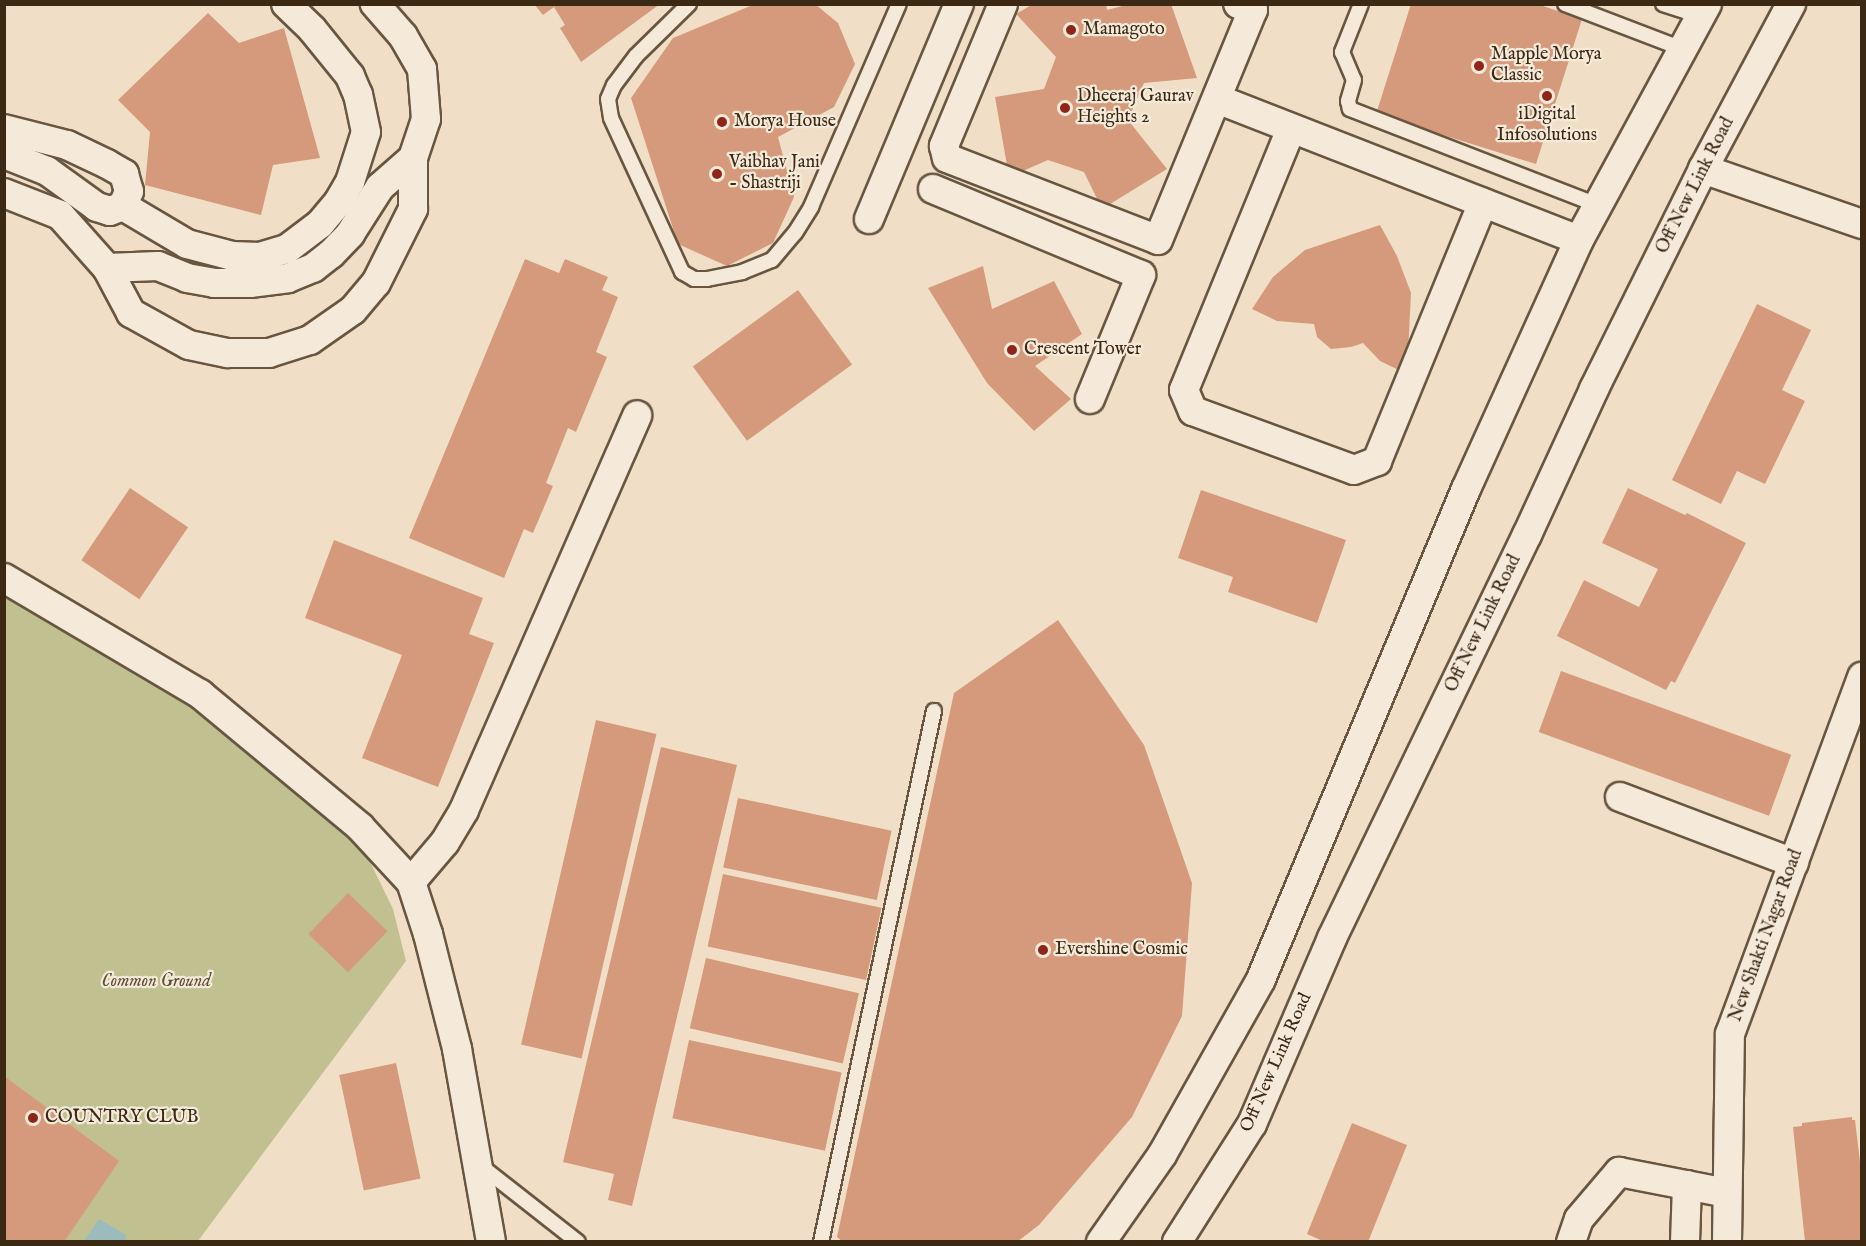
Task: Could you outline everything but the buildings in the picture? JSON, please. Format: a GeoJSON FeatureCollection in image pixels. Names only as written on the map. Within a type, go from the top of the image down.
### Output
{"type":"FeatureCollection","features":[{"type":"Feature","properties":{"kind":"street"},"geometry":{"type":"LineString","coordinates":[[123,206],[187,244],[232,256],[260,257],[287,249],[320,224],[339,201],[350,182],[366,132],[358,95],[350,76],[312,29],[286,4]]}},
{"type":"Feature","properties":{"kind":"street"},"geometry":{"type":"LineString","coordinates":[[4,193],[60,215],[107,268],[131,313],[189,345],[228,353],[269,353],[310,340],[353,310],[376,283],[413,209],[413,158],[426,119],[422,69],[403,36],[375,4]]}},
{"type":"Feature","properties":{"kind":"street"},"geometry":{"type":"LineString","coordinates":[[869,219],[959,4]]}},
{"type":"Feature","properties":{"kind":"street"},"geometry":{"type":"LineString","coordinates":[[1003,4],[944,146],[946,158],[1158,240]]}},
{"type":"Feature","properties":{"kind":"street"},"geometry":{"type":"LineString","coordinates":[[1090,399],[1253,10],[1238,4]]}},
{"type":"Feature","properties":{"kind":"street","name":"Off New Link Road"},"geometry":{"type":"LineString","coordinates":[[1177,1242],[1252,1124],[1332,938],[1703,169],[1791,4]]}},
{"type":"Feature","properties":{"kind":"street"},"geometry":{"type":"LineString","coordinates":[[1101,1242],[1162,1155],[1261,979],[1466,489],[1580,240],[1704,10]]}},
{"type":"Feature","properties":{"kind":"street"},"geometry":{"type":"LineString","coordinates":[[1217,99],[1580,240]]}},
{"type":"Feature","properties":{"kind":"street"},"geometry":{"type":"LineString","coordinates":[[4,129],[68,145],[124,174],[129,191],[123,206],[110,211],[97,207],[47,171],[4,154]]}},
{"type":"Feature","properties":{"kind":"street"},"geometry":{"type":"LineString","coordinates":[[1291,129],[1184,390],[1194,411],[1354,470],[1377,461],[1483,203]]}},
{"type":"Feature","properties":{"kind":"street"},"geometry":{"type":"LineString","coordinates":[[107,268],[159,266],[187,278],[214,283],[250,283],[288,278],[314,268],[331,254],[350,234],[380,187],[413,158]]}},
{"type":"Feature","properties":{"kind":"street"},"geometry":{"type":"LineString","coordinates":[[1703,169],[1862,224]]}},
{"type":"Feature","properties":{"kind":"street"},"geometry":{"type":"LineString","coordinates":[[933,189],[1141,275]]}},
{"type":"Feature","properties":{"kind":"street"},"geometry":{"type":"LineString","coordinates":[[411,882],[445,842],[464,810],[637,415]]}},
{"type":"Feature","properties":{"kind":"street"},"geometry":{"type":"LineString","coordinates":[[4,578],[200,694],[360,827],[411,882],[428,933],[457,1048],[491,1242]]}},
{"type":"Feature","properties":{"kind":"street","name":"New Shakti Nagar Road"},"geometry":{"type":"LineString","coordinates":[[1728,1242],[1730,1034],[1862,677]]}},
{"type":"Feature","properties":{"kind":"street"},"geometry":{"type":"LineString","coordinates":[[1620,796],[1794,863]]}},
{"type":"Feature","properties":{"kind":"street"},"geometry":{"type":"LineString","coordinates":[[1571,1242],[1579,1219],[1619,1172],[1727,1193]]}},
{"type":"Feature","properties":{"kind":"street"},"geometry":{"type":"LineString","coordinates":[[1685,1242],[1687,1185]]}},
{"type":"Feature","properties":{"kind":"lane"},"geometry":{"type":"LineString","coordinates":[[689,4],[636,56],[614,85],[608,99],[611,118],[682,272],[694,279],[707,279],[742,273],[772,260],[795,233],[812,207],[899,4]]}},
{"type":"Feature","properties":{"kind":"lane"},"geometry":{"type":"LineString","coordinates":[[1361,4],[1341,52],[1354,80],[1348,101],[1350,109],[1598,205]]}},
{"type":"Feature","properties":{"kind":"lane"},"geometry":{"type":"LineString","coordinates":[[1565,4],[1683,49]]}},
{"type":"Feature","properties":{"kind":"lane"},"geometry":{"type":"LineString","coordinates":[[1663,4],[1704,10]]}},
{"type":"Feature","properties":{"kind":"lane"},"geometry":{"type":"LineString","coordinates":[[821,1242],[934,711]]}},
{"type":"Feature","properties":{"kind":"lane"},"geometry":{"type":"LineString","coordinates":[[477,1162],[578,1242]]}},
{"type":"Feature","properties":{"kind":"green space","name":"Common Ground"},"geometry":{"type":"Polygon","coordinates":[[[5,588],[192,700],[356,833],[393,909],[406,961],[198,1241],[5,1241],[5,588]]]}},
{"type":"Feature","properties":{"kind":"water"},"geometry":{"type":"Polygon","coordinates":[[[99,1219],[125,1234],[126,1241],[84,1241],[99,1219]]]}},
{"type":"Feature","properties":{"kind":"place","name":"Mamagoto"},"geometry":{"type":"Point","coordinates":[1071,30]}},
{"type":"Feature","properties":{"kind":"place","name":"Mapple Morya Classic"},"geometry":{"type":"Point","coordinates":[1479,66]}},
{"type":"Feature","properties":{"kind":"place","name":"iDigital Infosolutions"},"geometry":{"type":"Point","coordinates":[1547,96]}},
{"type":"Feature","properties":{"kind":"place","name":"Dheeraj Gaurav Heights 2"},"geometry":{"type":"Point","coordinates":[1065,108]}},
{"type":"Feature","properties":{"kind":"place","name":"Morya House"},"geometry":{"type":"Point","coordinates":[722,122]}},
{"type":"Feature","properties":{"kind":"place","name":"Vaibhav Jani - Shastriji"},"geometry":{"type":"Point","coordinates":[717,174]}},
{"type":"Feature","properties":{"kind":"place","name":"Crescent Tower"},"geometry":{"type":"Point","coordinates":[1012,350]}},
{"type":"Feature","properties":{"kind":"place","name":"Evershine Cosmic"},"geometry":{"type":"Point","coordinates":[1043,950]}},
{"type":"Feature","properties":{"kind":"place","name":"COUNTRY CLUB"},"geometry":{"type":"Point","coordinates":[33,1118]}}]}
